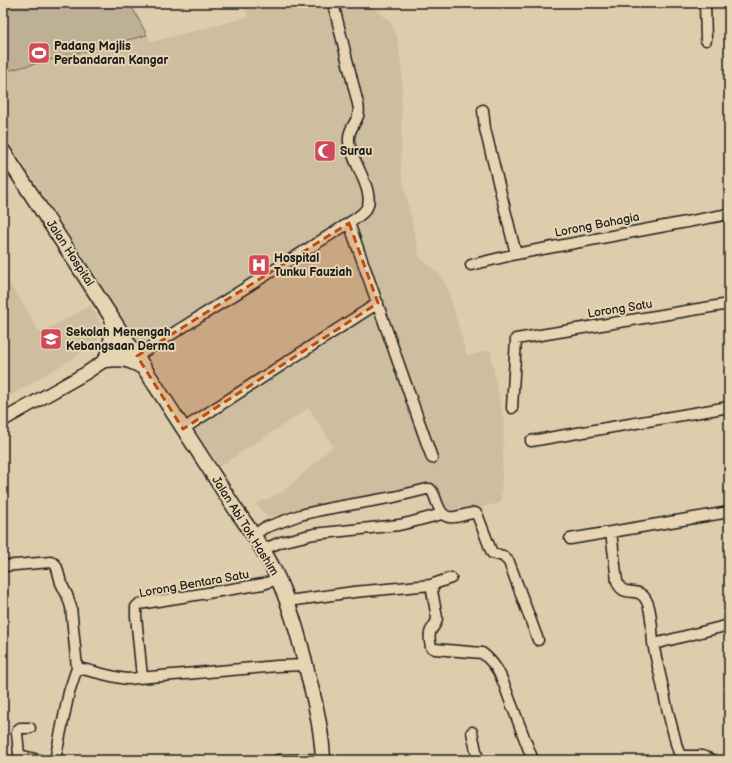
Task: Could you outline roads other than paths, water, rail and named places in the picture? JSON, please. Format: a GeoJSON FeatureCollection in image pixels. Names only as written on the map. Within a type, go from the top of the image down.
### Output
{"type":"FeatureCollection","features":[{"type":"Feature","properties":{"kind":"main road","name":"Jalan Hospital"},"geometry":{"type":"LineString","coordinates":[[3,151],[137,356]]}},
{"type":"Feature","properties":{"kind":"main road"},"geometry":{"type":"LineString","coordinates":[[113,320],[111,341],[106,360],[125,359],[135,362],[144,368]]}},
{"type":"Feature","properties":{"kind":"main road","name":"Jalan Abi Tok Hashim"},"geometry":{"type":"LineString","coordinates":[[137,356],[269,561],[278,579],[294,619],[306,665],[318,720],[323,760]]}},
{"type":"Feature","properties":{"kind":"street"},"geometry":{"type":"LineString","coordinates":[[137,356],[358,218],[366,209],[369,203],[368,191],[349,142],[349,133],[358,116],[358,104],[333,3]]}},
{"type":"Feature","properties":{"kind":"street"},"geometry":{"type":"LineString","coordinates":[[706,3],[706,40]]}},
{"type":"Feature","properties":{"kind":"street"},"geometry":{"type":"LineString","coordinates":[[483,110],[485,129],[516,254]]}},
{"type":"Feature","properties":{"kind":"street","name":"Lorong Bahagia"},"geometry":{"type":"LineString","coordinates":[[471,265],[516,254],[729,214]]}},
{"type":"Feature","properties":{"kind":"street"},"geometry":{"type":"LineString","coordinates":[[350,223],[432,458]]}},
{"type":"Feature","properties":{"kind":"street"},"geometry":{"type":"LineString","coordinates":[[183,428],[378,303]]}},
{"type":"Feature","properties":{"kind":"street","name":"Lorong Satu"},"geometry":{"type":"LineString","coordinates":[[512,408],[516,339],[729,304]]}},
{"type":"Feature","properties":{"kind":"street"},"geometry":{"type":"LineString","coordinates":[[3,420],[86,373],[129,344]]}},
{"type":"Feature","properties":{"kind":"street"},"geometry":{"type":"LineString","coordinates":[[531,441],[729,407]]}},
{"type":"Feature","properties":{"kind":"street"},"geometry":{"type":"LineString","coordinates":[[253,536],[264,528],[300,515],[326,508],[394,497],[430,489],[433,492],[437,505],[442,514],[451,518],[473,513],[477,514],[492,553],[503,556],[509,562],[538,640]]}},
{"type":"Feature","properties":{"kind":"street"},"geometry":{"type":"LineString","coordinates":[[570,539],[729,512]]}},
{"type":"Feature","properties":{"kind":"street"},"geometry":{"type":"LineString","coordinates":[[262,550],[281,542],[314,534],[399,525],[442,514]]}},
{"type":"Feature","properties":{"kind":"street"},"geometry":{"type":"LineString","coordinates":[[611,532],[617,580],[619,585],[621,589],[642,595],[645,598],[649,608],[654,644],[670,724],[680,756],[702,756],[713,760]]}},
{"type":"Feature","properties":{"kind":"street"},"geometry":{"type":"LineString","coordinates":[[3,566],[25,563],[51,562],[55,564],[71,607],[77,668],[69,692],[55,760]]}},
{"type":"Feature","properties":{"kind":"street"},"geometry":{"type":"LineString","coordinates":[[288,601],[354,592],[431,585],[451,578]]}},
{"type":"Feature","properties":{"kind":"street","name":"Lorong Bentara Satu"},"geometry":{"type":"LineString","coordinates":[[142,677],[136,616],[136,607],[139,604],[263,584],[278,579]]}},
{"type":"Feature","properties":{"kind":"street"},"geometry":{"type":"LineString","coordinates":[[431,585],[437,618],[436,624],[430,633],[431,647],[435,649],[482,653],[488,658],[499,671],[506,686],[533,760]]}},
{"type":"Feature","properties":{"kind":"street"},"geometry":{"type":"LineString","coordinates":[[654,644],[729,625]]}},
{"type":"Feature","properties":{"kind":"street"},"geometry":{"type":"LineString","coordinates":[[77,668],[127,679],[277,666],[306,665]]}},
{"type":"Feature","properties":{"kind":"street"},"geometry":{"type":"LineString","coordinates":[[30,728],[20,728],[18,730],[19,754],[20,756],[39,760]]}},
{"type":"Feature","properties":{"kind":"street"},"geometry":{"type":"LineString","coordinates":[[472,732],[478,760]]}},
{"type":"Feature","properties":{"kind":"street"},"geometry":{"type":"LineString","coordinates":[[278,760],[323,760]]}},
{"type":"Feature","properties":{"kind":"place","name":"Padang Majlis Perbandaran Kangar"},"geometry":{"type":"Point","coordinates":[39,53]}},
{"type":"Feature","properties":{"kind":"place","name":"Surau"},"geometry":{"type":"Point","coordinates":[325,151]}},
{"type":"Feature","properties":{"kind":"place","name":"Hospital Tunku Fauziah"},"geometry":{"type":"Point","coordinates":[259,265]}},
{"type":"Feature","properties":{"kind":"place","name":"Sekolah Menengah Kebangsaan Derma"},"geometry":{"type":"Point","coordinates":[51,339]}}]}
